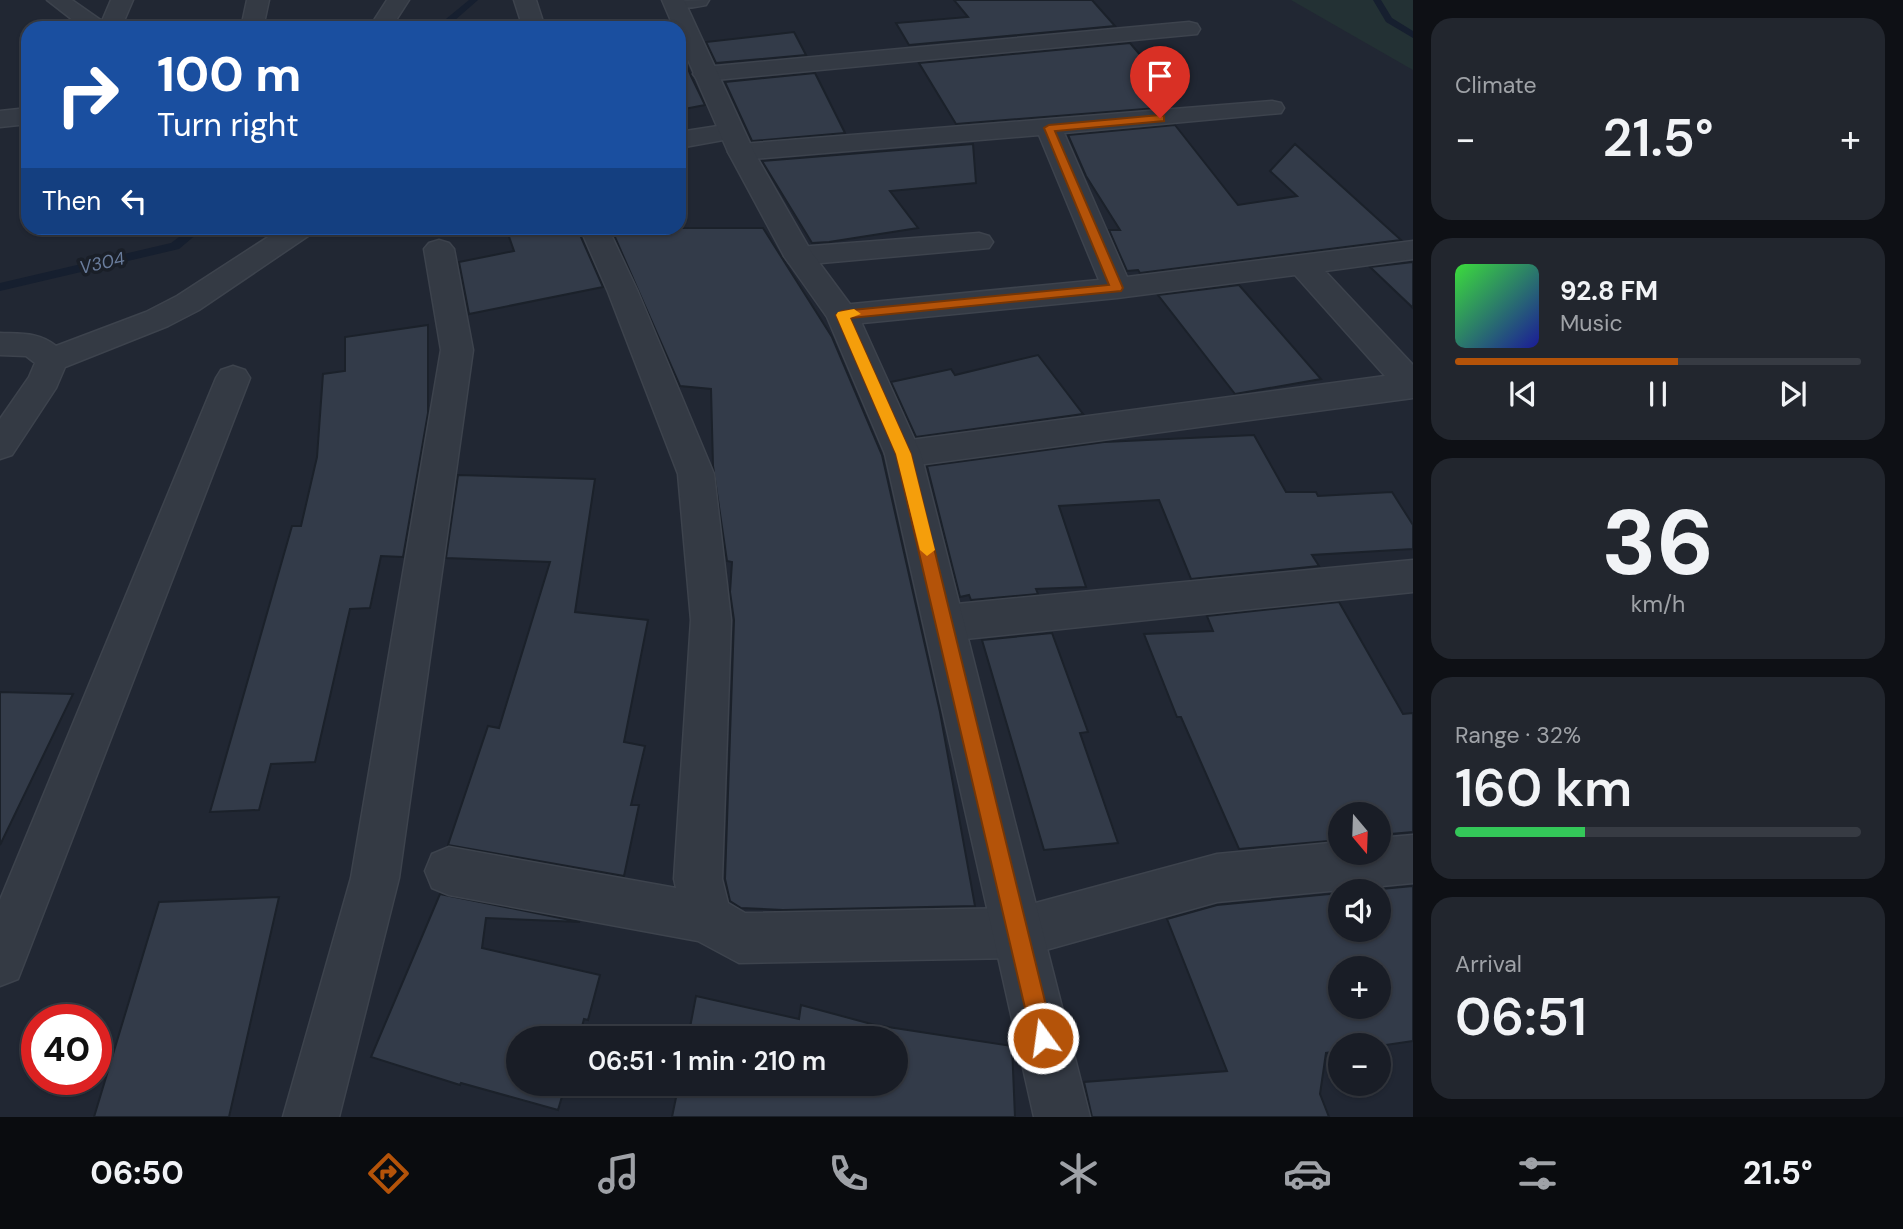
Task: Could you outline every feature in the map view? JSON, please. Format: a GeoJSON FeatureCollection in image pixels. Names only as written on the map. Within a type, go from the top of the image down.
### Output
{"type":"FeatureCollection","features":[{"type":"Feature","properties":{"kind":"street"},"geometry":{"type":"LineString","coordinates":[[58,0],[88,21]]}},
{"type":"Feature","properties":{"kind":"street"},"geometry":{"type":"LineString","coordinates":[[113,21],[122,0]]}},
{"type":"Feature","properties":{"kind":"street"},"geometry":{"type":"LineString","coordinates":[[254,21],[258,0]]}},
{"type":"Feature","properties":{"kind":"street"},"geometry":{"type":"LineString","coordinates":[[384,21],[398,0]]}},
{"type":"Feature","properties":{"kind":"street"},"geometry":{"type":"LineString","coordinates":[[525,0],[532,21]]}},
{"type":"Feature","properties":{"kind":"street"},"geometry":{"type":"LineString","coordinates":[[682,1],[705,74],[736,142],[799,256],[842,315],[903,454],[946,623],[1062,1117]]}},
{"type":"Feature","properties":{"kind":"street"},"geometry":{"type":"LineString","coordinates":[[705,74],[1189,29]]}},
{"type":"Feature","properties":{"kind":"street"},"geometry":{"type":"LineString","coordinates":[[686,140],[736,142],[1049,128],[1272,108]]}},
{"type":"Feature","properties":{"kind":"street"},"geometry":{"type":"LineString","coordinates":[[0,119],[21,117]]}},
{"type":"Feature","properties":{"kind":"street"},"geometry":{"type":"LineString","coordinates":[[1049,128],[1117,288]]}},
{"type":"Feature","properties":{"kind":"street"},"geometry":{"type":"LineString","coordinates":[[0,446],[44,380],[52,360],[156,320],[188,303],[290,235]]}},
{"type":"Feature","properties":{"kind":"street"},"geometry":{"type":"LineString","coordinates":[[597,235],[696,474],[711,620],[698,879],[707,918]]}},
{"type":"Feature","properties":{"kind":"street"},"geometry":{"type":"LineString","coordinates":[[799,256],[979,242]]}},
{"type":"Feature","properties":{"kind":"street"},"geometry":{"type":"LineString","coordinates":[[311,1117],[375,878],[457,350],[439,249]]}},
{"type":"Feature","properties":{"kind":"street"},"geometry":{"type":"LineString","coordinates":[[842,315],[1117,288],[1413,250]]}},
{"type":"Feature","properties":{"kind":"street"},"geometry":{"type":"LineString","coordinates":[[1302,264],[1412,385]]}},
{"type":"Feature","properties":{"kind":"street"},"geometry":{"type":"LineString","coordinates":[[0,344],[34,345],[52,360]]}},
{"type":"Feature","properties":{"kind":"street"},"geometry":{"type":"LineString","coordinates":[[0,961],[233,377]]}},
{"type":"Feature","properties":{"kind":"street"},"geometry":{"type":"LineString","coordinates":[[903,454],[1412,385]]}},
{"type":"Feature","properties":{"kind":"street"},"geometry":{"type":"LineString","coordinates":[[946,623],[1413,576]]}},
{"type":"Feature","properties":{"kind":"street"},"geometry":{"type":"LineString","coordinates":[[449,871],[707,918],[739,938],[1017,933],[1217,877],[1413,859]]}},
{"type":"Feature","properties":{"kind":"shaded area"},"geometry":{"type":"Polygon","coordinates":[[[1291,0],[1413,0],[1413,70],[1291,0]]]}},
{"type":"Feature","properties":{"kind":"building"},"geometry":{"type":"Polygon","coordinates":[[[954,0],[1092,0],[1115,26],[909,45],[896,23],[968,17],[954,0]]]}},
{"type":"Feature","properties":{"kind":"building"},"geometry":{"type":"Polygon","coordinates":[[[794,32],[806,55],[716,63],[706,42],[794,32]]]}},
{"type":"Feature","properties":{"kind":"building"},"geometry":{"type":"Polygon","coordinates":[[[1130,43],[1158,76],[1144,77],[1170,107],[956,124],[919,63],[1130,43]]]}},
{"type":"Feature","properties":{"kind":"building"},"geometry":{"type":"Polygon","coordinates":[[[686,64],[691,76],[705,105],[686,109],[686,64]]]}},
{"type":"Feature","properties":{"kind":"building"},"geometry":{"type":"Polygon","coordinates":[[[815,73],[845,133],[752,141],[725,82],[815,73]]]}},
{"type":"Feature","properties":{"kind":"building"},"geometry":{"type":"Polygon","coordinates":[[[1175,125],[1238,205],[1297,196],[1270,171],[1295,144],[1401,240],[1140,273],[1138,270],[1127,271],[1109,230],[1120,230],[1086,176],[1068,135],[1175,125]]]}},
{"type":"Feature","properties":{"kind":"building"},"geometry":{"type":"Polygon","coordinates":[[[973,144],[976,183],[890,191],[918,228],[829,242],[812,243],[762,161],[973,144]]]}},
{"type":"Feature","properties":{"kind":"building"},"geometry":{"type":"Polygon","coordinates":[[[686,228],[763,228],[832,337],[882,455],[940,712],[975,906],[783,910],[741,908],[730,901],[725,879],[734,620],[730,592],[732,562],[727,561],[713,466],[711,389],[680,386],[614,235],[686,235],[686,228]]]}},
{"type":"Feature","properties":{"kind":"building"},"geometry":{"type":"Polygon","coordinates":[[[508,235],[580,235],[603,287],[469,314],[459,262],[514,251],[508,235]]]}},
{"type":"Feature","properties":{"kind":"building"},"geometry":{"type":"Polygon","coordinates":[[[1413,262],[1413,308],[1370,267],[1413,262]]]}},
{"type":"Feature","properties":{"kind":"building"},"geometry":{"type":"Polygon","coordinates":[[[1239,285],[1321,379],[1235,394],[1158,295],[1239,285]]]}},
{"type":"Feature","properties":{"kind":"building"},"geometry":{"type":"Polygon","coordinates":[[[428,325],[428,413],[403,557],[381,556],[370,608],[350,609],[315,762],[271,764],[259,810],[210,812],[292,526],[301,526],[317,457],[323,374],[345,371],[345,337],[428,325]]]}},
{"type":"Feature","properties":{"kind":"building"},"geometry":{"type":"Polygon","coordinates":[[[1038,355],[1083,414],[916,437],[891,382],[951,369],[955,375],[1038,355]]]}},
{"type":"Feature","properties":{"kind":"building"},"geometry":{"type":"Polygon","coordinates":[[[1254,435],[1286,492],[1316,492],[1318,496],[1392,492],[1413,525],[1413,549],[1312,555],[1319,566],[1191,579],[1159,500],[1059,506],[1086,587],[1036,589],[1038,594],[971,600],[969,595],[960,597],[927,466],[1104,442],[1254,435]]]}},
{"type":"Feature","properties":{"kind":"building"},"geometry":{"type":"Polygon","coordinates":[[[458,475],[595,479],[575,612],[648,620],[624,742],[645,746],[631,805],[639,805],[624,876],[448,845],[488,726],[499,728],[550,562],[446,558],[458,475]]]}},
{"type":"Feature","properties":{"kind":"building"},"geometry":{"type":"Polygon","coordinates":[[[1339,602],[1403,714],[1413,713],[1413,832],[1391,834],[1391,802],[1328,802],[1328,841],[1239,849],[1181,717],[1177,717],[1144,634],[1213,631],[1207,616],[1339,602]]]}},
{"type":"Feature","properties":{"kind":"building"},"geometry":{"type":"Polygon","coordinates":[[[1052,633],[1088,732],[1080,733],[1118,843],[1044,850],[982,640],[1052,633]]]}},
{"type":"Feature","properties":{"kind":"building"},"geometry":{"type":"Polygon","coordinates":[[[0,692],[73,694],[0,845],[0,692]]]}},
{"type":"Feature","properties":{"kind":"building"},"geometry":{"type":"Polygon","coordinates":[[[1413,886],[1413,1041],[1391,1044],[1391,1033],[1328,1033],[1328,1053],[1320,1094],[1329,1117],[1092,1117],[1084,1082],[1227,1071],[1167,919],[1217,905],[1328,894],[1328,942],[1391,942],[1391,888],[1413,886]]]}},
{"type":"Feature","properties":{"kind":"building"},"geometry":{"type":"Polygon","coordinates":[[[440,894],[580,922],[486,918],[482,948],[600,975],[588,1020],[584,1019],[582,1026],[506,1026],[506,1096],[461,1083],[460,1085],[371,1057],[440,894]]]}},
{"type":"Feature","properties":{"kind":"building"},"geometry":{"type":"Polygon","coordinates":[[[279,897],[229,1117],[94,1117],[101,1095],[112,1095],[112,1057],[159,902],[279,897]]]}},
{"type":"Feature","properties":{"kind":"building"},"geometry":{"type":"Polygon","coordinates":[[[696,996],[799,1019],[801,1005],[882,1026],[690,1026],[696,996]]]}},
{"type":"Feature","properties":{"kind":"building"},"geometry":{"type":"Polygon","coordinates":[[[908,1030],[1012,1046],[1015,1117],[672,1117],[676,1096],[908,1096],[908,1030]]]}},
{"type":"Feature","properties":{"kind":"building"},"geometry":{"type":"Polygon","coordinates":[[[508,1096],[562,1096],[558,1110],[508,1096]]]}},
{"type":"Feature","properties":{"kind":"waterway","name":"V304"},"geometry":{"type":"LineString","coordinates":[[448,21],[474,0]]}},
{"type":"Feature","properties":{"kind":"waterway","name":"V304"},"geometry":{"type":"LineString","coordinates":[[1377,0],[1389,20],[1413,35]]}},
{"type":"Feature","properties":{"kind":"waterway","name":"V304"},"geometry":{"type":"LineString","coordinates":[[0,287],[175,246],[189,235]]}},
{"type":"Feature","properties":{"kind":"slow traffic"},"geometry":{"type":"LineString","coordinates":[[854,314],[842,315],[903,454],[927,550]]}},
{"type":"Feature","properties":{"kind":"route"},"geometry":{"type":"LineString","coordinates":[[1043,1038],[946,623],[903,454],[842,315],[1117,288],[1078,202],[1049,128],[1160,118]]}}]}
